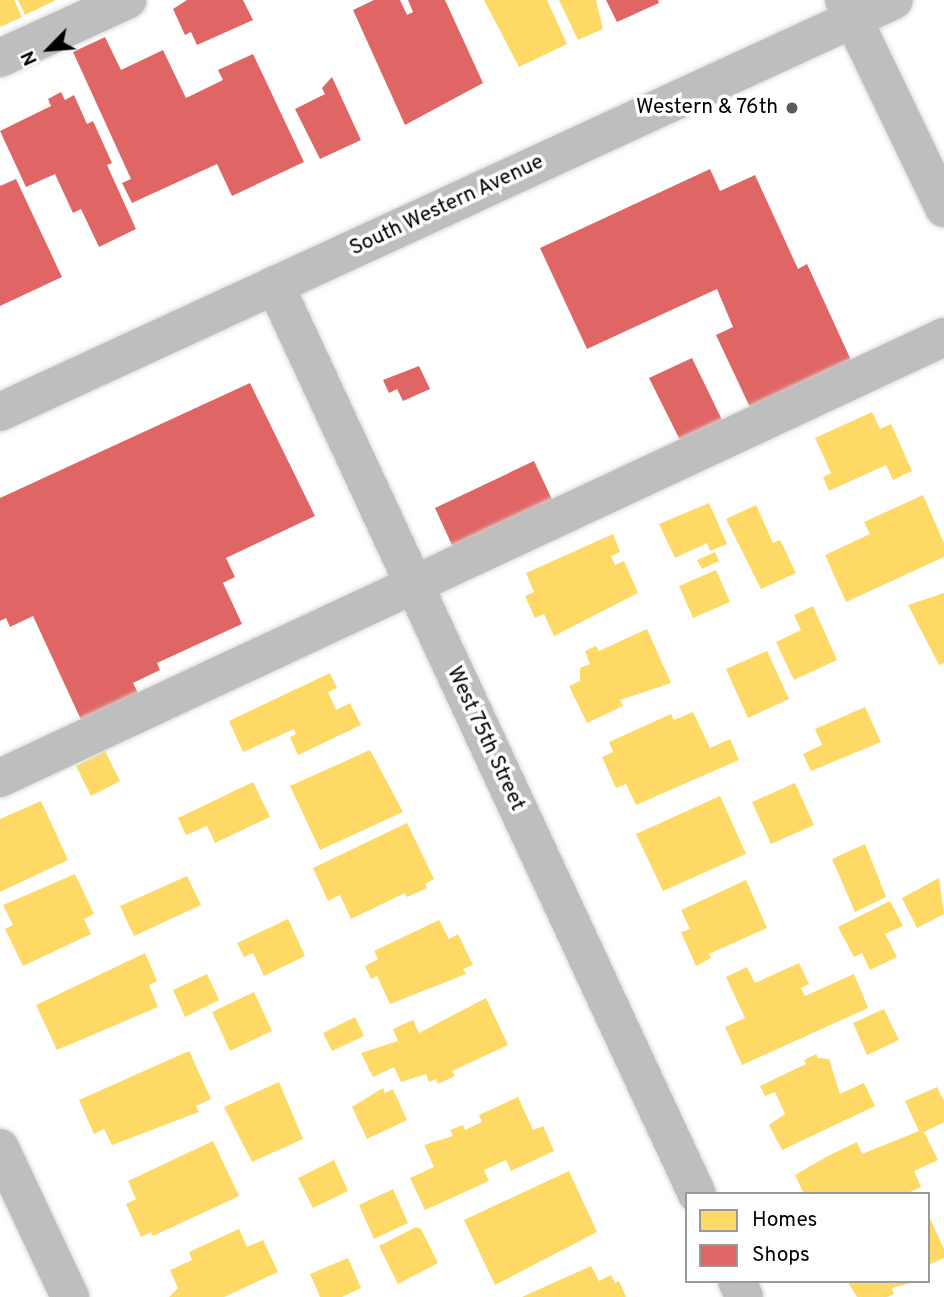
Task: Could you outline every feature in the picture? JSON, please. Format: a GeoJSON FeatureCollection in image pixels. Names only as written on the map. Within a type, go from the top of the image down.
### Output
{"type":"FeatureCollection","features":[{"type":"Feature","properties":{"kind":"street"},"geometry":{"type":"LineString","coordinates":[[0,58],[127,0]]}},
{"type":"Feature","properties":{"kind":"street","name":"South Western Avenue"},"geometry":{"type":"LineString","coordinates":[[0,412],[275,285],[849,9],[894,0]]}},
{"type":"Feature","properties":{"kind":"street"},"geometry":{"type":"LineString","coordinates":[[849,9],[944,208]]}},
{"type":"Feature","properties":{"kind":"street","name":"West 75th Street"},"geometry":{"type":"LineString","coordinates":[[275,285],[695,1192]]}},
{"type":"Feature","properties":{"kind":"street"},"geometry":{"type":"LineString","coordinates":[[0,778],[944,337]]}},
{"type":"Feature","properties":{"kind":"street"},"geometry":{"type":"LineString","coordinates":[[0,1148],[70,1297]]}},
{"type":"Feature","properties":{"kind":"building: Homes"},"geometry":{"type":"Polygon","coordinates":[[[0,0],[14,0],[22,17],[0,27],[0,0]]]}},
{"type":"Feature","properties":{"kind":"building: Homes"},"geometry":{"type":"Polygon","coordinates":[[[18,0],[56,0],[25,15],[18,0]]]}},
{"type":"Feature","properties":{"kind":"building: Homes"},"geometry":{"type":"Polygon","coordinates":[[[484,0],[547,0],[567,44],[519,67],[484,0]]]}},
{"type":"Feature","properties":{"kind":"building: Homes"},"geometry":{"type":"Polygon","coordinates":[[[559,0],[596,0],[603,29],[578,40],[559,0]]]}},
{"type":"Feature","properties":{"kind":"building: Homes"},"geometry":{"type":"Polygon","coordinates":[[[872,412],[880,429],[891,424],[912,471],[893,480],[886,465],[829,491],[823,477],[831,473],[815,438],[872,412]]]}},
{"type":"Feature","properties":{"kind":"building: Homes"},"geometry":{"type":"Polygon","coordinates":[[[923,495],[944,543],[944,557],[846,602],[825,555],[870,534],[864,522],[923,495]]]}},
{"type":"Feature","properties":{"kind":"building: Homes"},"geometry":{"type":"Polygon","coordinates":[[[709,503],[727,544],[710,551],[707,543],[675,558],[659,524],[709,503]]]}},
{"type":"Feature","properties":{"kind":"building: Homes"},"geometry":{"type":"Polygon","coordinates":[[[756,505],[773,543],[780,540],[796,573],[761,589],[726,519],[756,505]]]}},
{"type":"Feature","properties":{"kind":"building: Homes"},"geometry":{"type":"Polygon","coordinates":[[[613,534],[620,552],[611,556],[615,565],[624,561],[638,593],[554,636],[544,614],[535,618],[525,596],[534,592],[526,573],[613,534]]]}},
{"type":"Feature","properties":{"kind":"building: Homes"},"geometry":{"type":"Polygon","coordinates":[[[715,552],[719,561],[702,569],[697,560],[715,552]]]}},
{"type":"Feature","properties":{"kind":"building: Homes"},"geometry":{"type":"Polygon","coordinates":[[[716,570],[730,602],[693,618],[679,586],[716,570]]]}},
{"type":"Feature","properties":{"kind":"building: Homes"},"geometry":{"type":"Polygon","coordinates":[[[944,593],[944,663],[939,665],[908,605],[944,593]]]}},
{"type":"Feature","properties":{"kind":"building: Homes"},"geometry":{"type":"Polygon","coordinates":[[[813,606],[837,660],[794,680],[776,642],[801,630],[794,615],[813,606]]]}},
{"type":"Feature","properties":{"kind":"building: Homes"},"geometry":{"type":"Polygon","coordinates":[[[647,629],[671,683],[620,700],[623,706],[587,723],[569,686],[580,681],[580,668],[590,664],[585,651],[596,646],[599,651],[647,629]]]}},
{"type":"Feature","properties":{"kind":"building: Homes"},"geometry":{"type":"Polygon","coordinates":[[[767,651],[789,699],[748,718],[726,669],[767,651]]]}},
{"type":"Feature","properties":{"kind":"building: Homes"},"geometry":{"type":"Polygon","coordinates":[[[330,673],[337,688],[328,692],[336,710],[350,703],[361,725],[298,755],[290,737],[296,734],[294,729],[243,752],[229,721],[330,673]]]}},
{"type":"Feature","properties":{"kind":"building: Homes"},"geometry":{"type":"Polygon","coordinates":[[[865,707],[881,742],[811,771],[803,754],[822,745],[815,729],[865,707]]]}},
{"type":"Feature","properties":{"kind":"building: Homes"},"geometry":{"type":"Polygon","coordinates":[[[693,712],[710,748],[730,739],[739,760],[636,805],[626,784],[616,788],[602,757],[613,752],[609,742],[671,714],[674,720],[693,712]]]}},
{"type":"Feature","properties":{"kind":"building: Homes"},"geometry":{"type":"Polygon","coordinates":[[[370,750],[403,812],[320,850],[290,786],[370,750]]]}},
{"type":"Feature","properties":{"kind":"building: Homes"},"geometry":{"type":"Polygon","coordinates":[[[105,751],[120,781],[91,796],[76,766],[105,751]]]}},
{"type":"Feature","properties":{"kind":"building: Homes"},"geometry":{"type":"Polygon","coordinates":[[[253,782],[270,817],[215,843],[207,826],[186,835],[178,818],[253,782]]]}},
{"type":"Feature","properties":{"kind":"building: Homes"},"geometry":{"type":"Polygon","coordinates":[[[795,783],[814,825],[771,844],[752,802],[795,783]]]}},
{"type":"Feature","properties":{"kind":"building: Homes"},"geometry":{"type":"Polygon","coordinates":[[[720,796],[746,854],[663,891],[636,834],[720,796]]]}},
{"type":"Feature","properties":{"kind":"building: Homes"},"geometry":{"type":"Polygon","coordinates":[[[41,801],[68,860],[0,892],[0,819],[41,801]]]}},
{"type":"Feature","properties":{"kind":"building: Homes"},"geometry":{"type":"Polygon","coordinates":[[[407,823],[434,879],[425,884],[427,888],[407,897],[405,893],[351,919],[340,895],[328,901],[313,868],[407,823]]]}},
{"type":"Feature","properties":{"kind":"building: Homes"},"geometry":{"type":"Polygon","coordinates":[[[865,844],[886,897],[855,912],[832,859],[865,844]]]}},
{"type":"Feature","properties":{"kind":"building: Homes"},"geometry":{"type":"Polygon","coordinates":[[[75,874],[94,914],[84,919],[91,934],[23,966],[5,929],[13,925],[3,905],[75,874]]]}},
{"type":"Feature","properties":{"kind":"building: Homes"},"geometry":{"type":"Polygon","coordinates":[[[187,876],[201,905],[134,936],[120,906],[187,876]]]}},
{"type":"Feature","properties":{"kind":"building: Homes"},"geometry":{"type":"Polygon","coordinates":[[[939,878],[944,914],[917,928],[902,898],[939,878]]]}},
{"type":"Feature","properties":{"kind":"building: Homes"},"geometry":{"type":"Polygon","coordinates":[[[746,880],[767,928],[709,954],[711,958],[696,966],[681,932],[690,929],[681,910],[746,880]]]}},
{"type":"Feature","properties":{"kind":"building: Homes"},"geometry":{"type":"Polygon","coordinates":[[[890,901],[903,926],[885,934],[897,957],[870,970],[862,953],[854,957],[838,927],[890,901]]]}},
{"type":"Feature","properties":{"kind":"building: Homes"},"geometry":{"type":"Polygon","coordinates":[[[288,919],[305,956],[264,976],[253,953],[244,957],[237,943],[288,919]]]}},
{"type":"Feature","properties":{"kind":"building: Homes"},"geometry":{"type":"Polygon","coordinates":[[[439,920],[449,939],[458,934],[473,965],[463,969],[466,974],[390,1004],[377,976],[371,979],[365,966],[378,959],[374,951],[439,920]]]}},
{"type":"Feature","properties":{"kind":"building: Homes"},"geometry":{"type":"Polygon","coordinates":[[[145,953],[157,981],[149,985],[158,1007],[57,1050],[36,1005],[145,953]]]}},
{"type":"Feature","properties":{"kind":"building: Homes"},"geometry":{"type":"Polygon","coordinates":[[[799,963],[809,984],[801,988],[805,996],[854,974],[868,1008],[742,1065],[725,1027],[745,1018],[726,977],[747,967],[755,983],[799,963]]]}},
{"type":"Feature","properties":{"kind":"building: Homes"},"geometry":{"type":"Polygon","coordinates":[[[207,974],[219,1000],[185,1017],[173,990],[207,974]]]}},
{"type":"Feature","properties":{"kind":"building: Homes"},"geometry":{"type":"Polygon","coordinates":[[[254,992],[272,1031],[230,1051],[212,1012],[254,992]]]}},
{"type":"Feature","properties":{"kind":"building: Homes"},"geometry":{"type":"Polygon","coordinates":[[[486,998],[508,1045],[452,1071],[455,1076],[438,1084],[436,1079],[429,1082],[426,1074],[401,1082],[394,1067],[373,1077],[361,1053],[398,1041],[393,1029],[413,1020],[419,1033],[486,998]]]}},
{"type":"Feature","properties":{"kind":"building: Homes"},"geometry":{"type":"Polygon","coordinates":[[[884,1009],[899,1040],[867,1055],[853,1023],[884,1009]]]}},
{"type":"Feature","properties":{"kind":"building: Homes"},"geometry":{"type":"Polygon","coordinates":[[[355,1017],[364,1036],[332,1051],[323,1033],[355,1017]]]}},
{"type":"Feature","properties":{"kind":"building: Homes"},"geometry":{"type":"Polygon","coordinates":[[[189,1051],[211,1099],[196,1106],[199,1112],[112,1145],[104,1129],[94,1134],[79,1100],[189,1051]]]}},
{"type":"Feature","properties":{"kind":"building: Homes"},"geometry":{"type":"Polygon","coordinates":[[[816,1054],[818,1058],[829,1059],[840,1094],[864,1083],[875,1106],[782,1150],[769,1125],[785,1114],[775,1092],[765,1096],[760,1086],[806,1064],[804,1060],[816,1054]]]}},
{"type":"Feature","properties":{"kind":"building: Homes"},"geometry":{"type":"Polygon","coordinates":[[[279,1082],[303,1139],[252,1162],[224,1107],[279,1082]]]}},
{"type":"Feature","properties":{"kind":"building: Homes"},"geometry":{"type":"Polygon","coordinates":[[[937,1087],[944,1101],[944,1122],[924,1132],[938,1160],[914,1171],[921,1187],[910,1192],[803,1192],[795,1175],[828,1156],[857,1142],[862,1154],[919,1131],[905,1101],[937,1087]]]}},
{"type":"Feature","properties":{"kind":"building: Homes"},"geometry":{"type":"Polygon","coordinates":[[[383,1088],[385,1093],[393,1089],[407,1120],[367,1139],[352,1107],[383,1088]]]}},
{"type":"Feature","properties":{"kind":"building: Homes"},"geometry":{"type":"Polygon","coordinates":[[[518,1097],[533,1130],[543,1126],[554,1151],[511,1171],[506,1160],[484,1170],[489,1181],[425,1210],[410,1178],[434,1167],[424,1145],[453,1136],[450,1130],[463,1125],[465,1130],[482,1122],[479,1115],[518,1097]]]}},
{"type":"Feature","properties":{"kind":"building: Homes"},"geometry":{"type":"Polygon","coordinates":[[[213,1141],[239,1196],[153,1236],[151,1232],[141,1237],[126,1204],[136,1199],[128,1181],[213,1141]]]}},
{"type":"Feature","properties":{"kind":"building: Homes"},"geometry":{"type":"Polygon","coordinates":[[[334,1160],[348,1191],[313,1208],[298,1178],[334,1160]]]}},
{"type":"Feature","properties":{"kind":"building: Homes"},"geometry":{"type":"Polygon","coordinates":[[[569,1171],[597,1232],[495,1285],[464,1220],[569,1171]]]}},
{"type":"Feature","properties":{"kind":"building: Homes"},"geometry":{"type":"Polygon","coordinates":[[[393,1189],[408,1223],[374,1239],[359,1205],[393,1189]]]}},
{"type":"Feature","properties":{"kind":"building: Homes"},"geometry":{"type":"Polygon","coordinates":[[[930,1218],[944,1249],[944,1258],[930,1264],[930,1218]]]}},
{"type":"Feature","properties":{"kind":"building: Homes"},"geometry":{"type":"Polygon","coordinates":[[[416,1227],[421,1229],[438,1263],[398,1284],[379,1246],[416,1227]]]}},
{"type":"Feature","properties":{"kind":"building: Homes"},"geometry":{"type":"Polygon","coordinates":[[[239,1229],[247,1247],[263,1240],[278,1272],[224,1297],[169,1297],[178,1288],[170,1270],[192,1260],[189,1252],[239,1229]]]}},
{"type":"Feature","properties":{"kind":"building: Homes"},"geometry":{"type":"Polygon","coordinates":[[[348,1258],[361,1288],[342,1297],[320,1297],[310,1274],[348,1258]]]}},
{"type":"Feature","properties":{"kind":"building: Homes"},"geometry":{"type":"Polygon","coordinates":[[[591,1266],[599,1281],[611,1275],[615,1283],[619,1281],[626,1297],[522,1297],[591,1266]]]}},
{"type":"Feature","properties":{"kind":"building: Homes"},"geometry":{"type":"Polygon","coordinates":[[[848,1283],[911,1283],[892,1288],[894,1294],[887,1297],[857,1297],[848,1283]]]}},
{"type":"Feature","properties":{"kind":"building: Shops"},"geometry":{"type":"Polygon","coordinates":[[[187,0],[243,0],[253,20],[197,45],[191,32],[185,35],[173,9],[187,0]]]}},
{"type":"Feature","properties":{"kind":"building: Shops"},"geometry":{"type":"Polygon","coordinates":[[[374,0],[400,0],[407,15],[413,12],[408,0],[445,0],[483,83],[405,125],[353,10],[374,0]]]}},
{"type":"Feature","properties":{"kind":"building: Shops"},"geometry":{"type":"Polygon","coordinates":[[[606,0],[658,0],[659,3],[617,22],[606,0]]]}},
{"type":"Feature","properties":{"kind":"building: Shops"},"geometry":{"type":"Polygon","coordinates":[[[105,37],[121,70],[163,50],[186,98],[223,80],[218,70],[253,54],[304,162],[232,196],[217,164],[132,203],[122,183],[131,179],[73,52],[105,37]]]}},
{"type":"Feature","properties":{"kind":"building: Shops"},"geometry":{"type":"Polygon","coordinates":[[[332,77],[361,140],[320,159],[295,109],[325,94],[322,88],[332,77]]]}},
{"type":"Feature","properties":{"kind":"building: Shops"},"geometry":{"type":"Polygon","coordinates":[[[61,92],[65,100],[74,95],[87,124],[93,121],[112,163],[107,165],[136,229],[99,247],[81,209],[73,213],[55,174],[26,187],[0,131],[51,106],[48,99],[61,92]]]}},
{"type":"Feature","properties":{"kind":"building: Shops"},"geometry":{"type":"Polygon","coordinates":[[[710,169],[720,191],[755,175],[798,269],[807,264],[856,371],[755,418],[716,335],[733,327],[717,289],[587,349],[540,248],[710,169]]]}},
{"type":"Feature","properties":{"kind":"building: Shops"},"geometry":{"type":"Polygon","coordinates":[[[16,179],[62,277],[0,306],[0,186],[16,179]]]}},
{"type":"Feature","properties":{"kind":"building: Shops"},"geometry":{"type":"Polygon","coordinates":[[[692,358],[725,426],[683,446],[649,378],[692,358]]]}},
{"type":"Feature","properties":{"kind":"building: Shops"},"geometry":{"type":"Polygon","coordinates":[[[419,366],[430,389],[403,401],[397,389],[389,393],[383,380],[419,366]]]}},
{"type":"Feature","properties":{"kind":"building: Shops"},"geometry":{"type":"Polygon","coordinates":[[[250,383],[315,516],[226,558],[235,577],[223,583],[242,624],[157,663],[160,670],[133,683],[144,705],[83,724],[33,616],[10,627],[6,618],[0,621],[0,498],[250,383]]]}},
{"type":"Feature","properties":{"kind":"building: Shops"},"geometry":{"type":"Polygon","coordinates":[[[534,461],[557,510],[457,556],[435,508],[534,461]]]}},
{"type":"Feature","properties":{"kind":"place","name":"Western & 76th"},"geometry":{"type":"Point","coordinates":[792,108]}}]}
